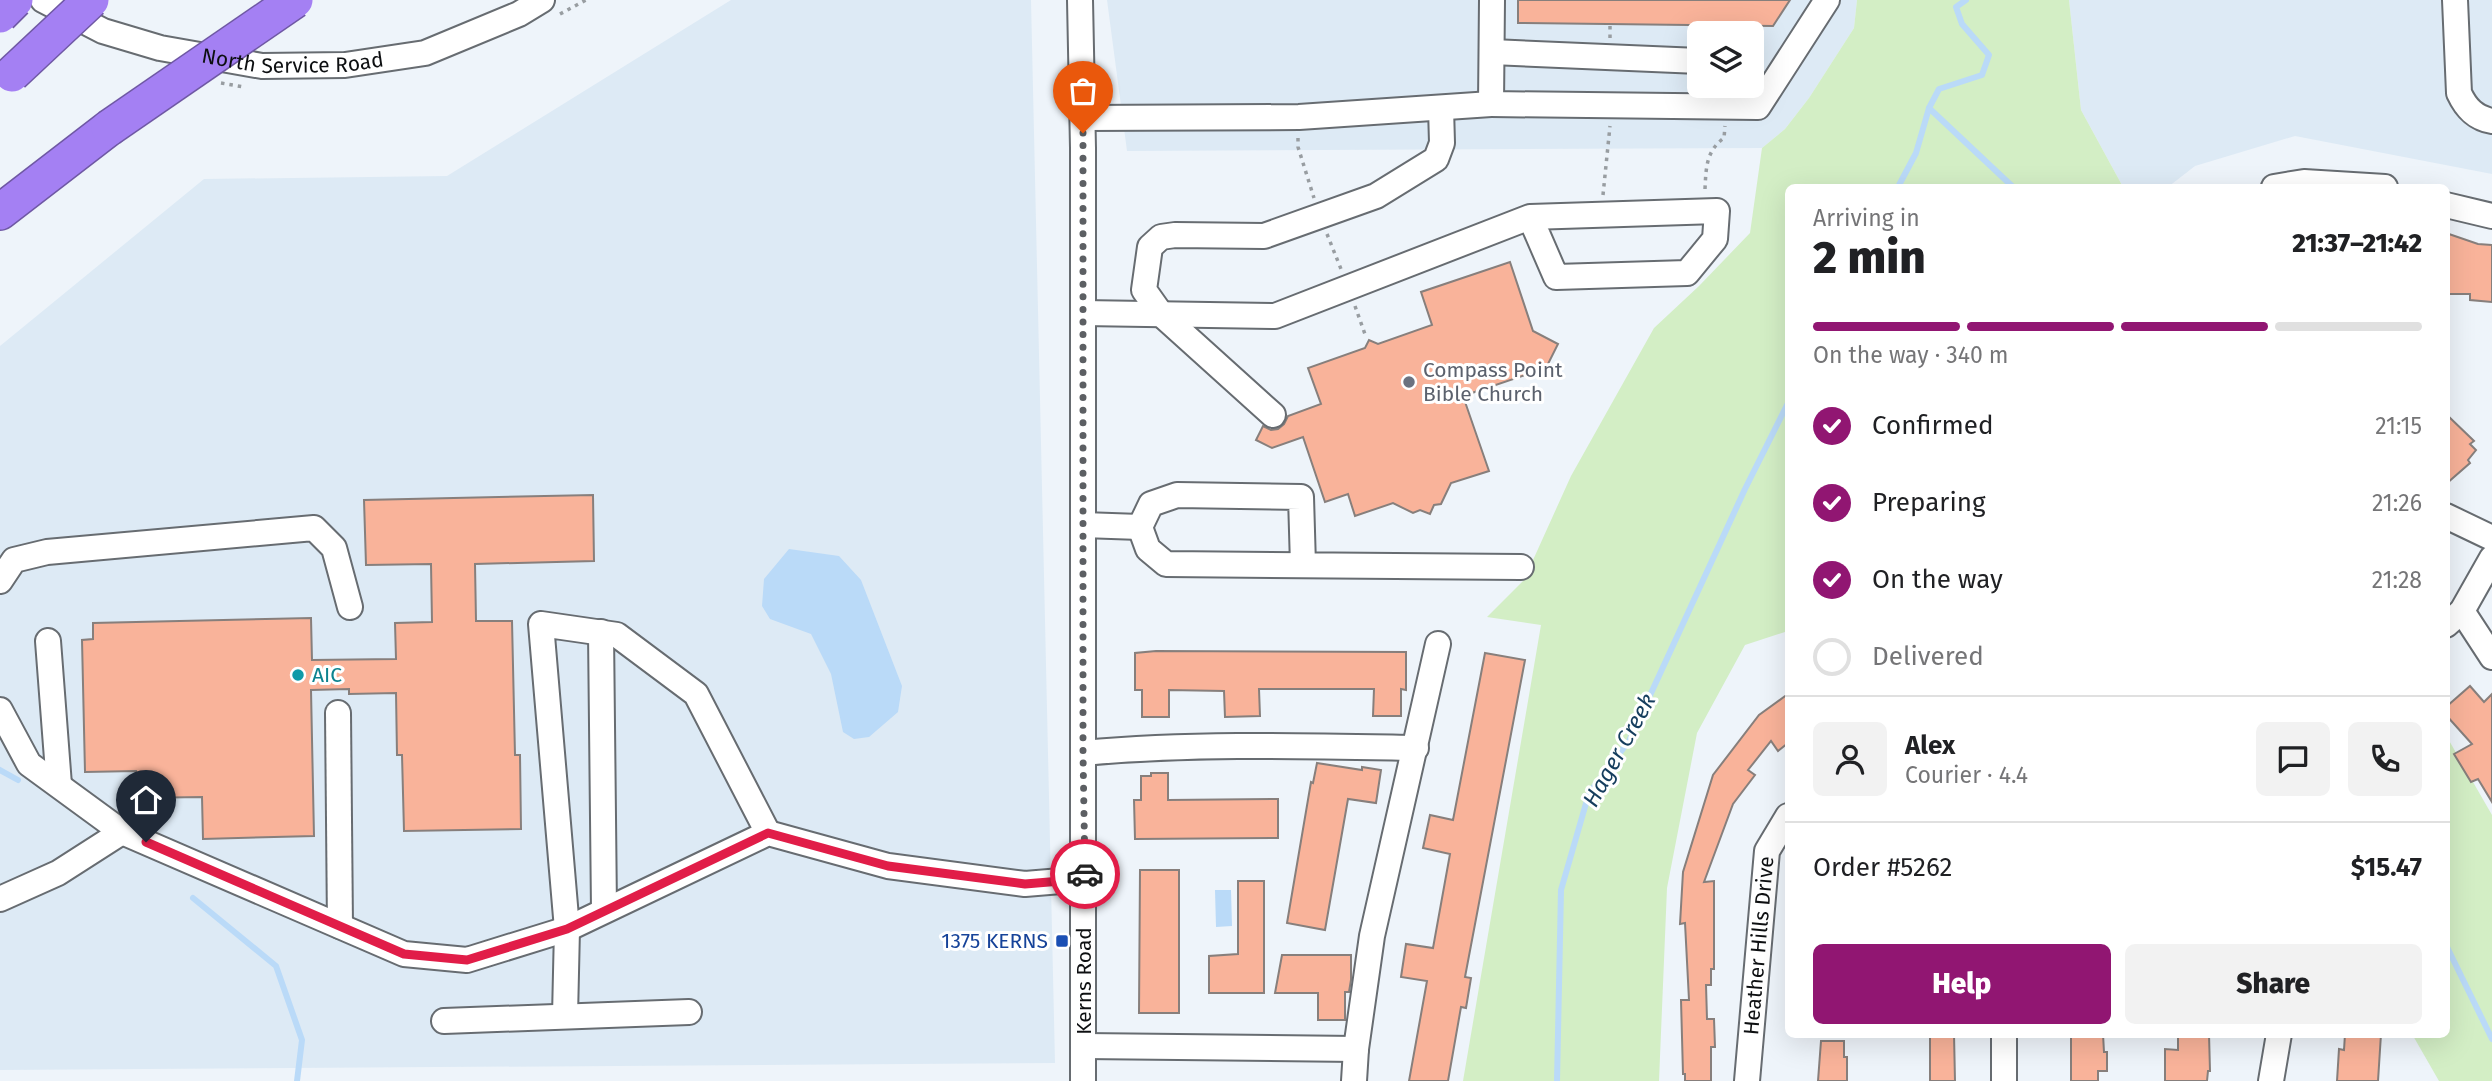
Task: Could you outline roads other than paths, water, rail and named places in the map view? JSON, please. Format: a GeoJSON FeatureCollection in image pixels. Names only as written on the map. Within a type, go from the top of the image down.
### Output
{"type":"FeatureCollection","features":[{"type":"Feature","properties":{"kind":"highway"},"geometry":{"type":"LineString","coordinates":[[0,15],[15,0]]}},
{"type":"Feature","properties":{"kind":"highway"},"geometry":{"type":"LineString","coordinates":[[6,80],[91,0]]}},
{"type":"Feature","properties":{"kind":"highway"},"geometry":{"type":"LineString","coordinates":[[0,212],[109,128],[295,0]]}},
{"type":"Feature","properties":{"kind":"street","name":"North Service Road"},"geometry":{"type":"LineString","coordinates":[[43,0],[103,31],[160,48],[262,66],[345,65],[425,53],[519,15],[542,0]]}},
{"type":"Feature","properties":{"kind":"street","name":"Kerns Road"},"geometry":{"type":"LineString","coordinates":[[1080,0],[1083,118],[1083,1081]]}},
{"type":"Feature","properties":{"kind":"street"},"geometry":{"type":"LineString","coordinates":[[1491,104],[1492,0]]}},
{"type":"Feature","properties":{"kind":"street"},"geometry":{"type":"LineString","coordinates":[[1764,98],[1827,0]]}},
{"type":"Feature","properties":{"kind":"street"},"geometry":{"type":"LineString","coordinates":[[2455,0],[2459,93],[2465,105],[2475,115],[2492,121]]}},
{"type":"Feature","properties":{"kind":"street"},"geometry":{"type":"LineString","coordinates":[[1492,52],[1687,60]]}},
{"type":"Feature","properties":{"kind":"street"},"geometry":{"type":"LineString","coordinates":[[1083,118],[1299,117],[1491,104],[1687,97]]}},
{"type":"Feature","properties":{"kind":"street"},"geometry":{"type":"LineString","coordinates":[[1723,98],[1758,107],[1764,98]]}},
{"type":"Feature","properties":{"kind":"street"},"geometry":{"type":"LineString","coordinates":[[1273,415],[1161,314],[1144,290],[1150,247],[1161,237],[1175,235],[1264,236],[1376,196],[1436,159],[1442,143],[1441,108]]}},
{"type":"Feature","properties":{"kind":"street"},"geometry":{"type":"LineString","coordinates":[[2292,184],[2336,184]]}},
{"type":"Feature","properties":{"kind":"street"},"geometry":{"type":"LineString","coordinates":[[2450,206],[2492,216]]}},
{"type":"Feature","properties":{"kind":"street"},"geometry":{"type":"LineString","coordinates":[[1083,313],[1275,316],[1530,217],[1717,211],[1716,239],[1687,273],[1556,277],[1530,217]]}},
{"type":"Feature","properties":{"kind":"street"},"geometry":{"type":"LineString","coordinates":[[1303,565],[1301,497],[1177,495],[1151,504],[1140,527],[1148,549],[1166,564],[1521,567]]}},
{"type":"Feature","properties":{"kind":"street"},"geometry":{"type":"LineString","coordinates":[[2450,518],[2492,538]]}},
{"type":"Feature","properties":{"kind":"street"},"geometry":{"type":"LineString","coordinates":[[1083,526],[1140,527]]}},
{"type":"Feature","properties":{"kind":"street"},"geometry":{"type":"LineString","coordinates":[[0,581],[14,560],[47,552],[314,528],[334,548],[350,607]]}},
{"type":"Feature","properties":{"kind":"street"},"geometry":{"type":"LineString","coordinates":[[2492,558],[2454,618],[2492,657]]}},
{"type":"Feature","properties":{"kind":"street"},"geometry":{"type":"LineString","coordinates":[[565,1016],[567,929],[541,624],[617,635],[696,694],[768,833]]}},
{"type":"Feature","properties":{"kind":"street"},"geometry":{"type":"LineString","coordinates":[[601,632],[604,910]]}},
{"type":"Feature","properties":{"kind":"street"},"geometry":{"type":"LineString","coordinates":[[48,641],[59,785]]}},
{"type":"Feature","properties":{"kind":"street"},"geometry":{"type":"LineString","coordinates":[[1354,1081],[1372,936],[1438,644]]}},
{"type":"Feature","properties":{"kind":"street"},"geometry":{"type":"LineString","coordinates":[[0,710],[29,764],[122,832],[404,954],[467,960],[567,929],[768,833],[888,866],[1025,884],[1085,879]]}},
{"type":"Feature","properties":{"kind":"street"},"geometry":{"type":"LineString","coordinates":[[338,713],[340,926]]}},
{"type":"Feature","properties":{"kind":"street"},"geometry":{"type":"LineString","coordinates":[[1083,753],[1177,746],[1416,747]]}},
{"type":"Feature","properties":{"kind":"street","name":"Heather Hills Drive"},"geometry":{"type":"LineString","coordinates":[[1747,1081],[1767,851],[1785,821]]}},
{"type":"Feature","properties":{"kind":"street"},"geometry":{"type":"LineString","coordinates":[[0,899],[58,873],[122,832]]}},
{"type":"Feature","properties":{"kind":"street"},"geometry":{"type":"LineString","coordinates":[[444,1021],[689,1012]]}},
{"type":"Feature","properties":{"kind":"street"},"geometry":{"type":"LineString","coordinates":[[2004,1038],[2004,1081]]}},
{"type":"Feature","properties":{"kind":"street"},"geometry":{"type":"LineString","coordinates":[[2271,1081],[2278,1038]]}},
{"type":"Feature","properties":{"kind":"street"},"geometry":{"type":"LineString","coordinates":[[1084,1046],[1356,1049]]}},
{"type":"Feature","properties":{"kind":"water"},"geometry":{"type":"Polygon","coordinates":[[[789,549],[839,556],[861,580],[902,686],[898,712],[869,737],[854,739],[843,732],[831,674],[811,634],[770,619],[762,606],[764,579],[789,549]]]}},
{"type":"Feature","properties":{"kind":"water"},"geometry":{"type":"Polygon","coordinates":[[[1215,890],[1231,890],[1232,926],[1216,927],[1215,890]]]}},
{"type":"Feature","properties":{"kind":"waterway","name":"Hager Creek"},"geometry":{"type":"LineString","coordinates":[[1900,184],[1916,153],[1929,108],[1939,89],[1982,75],[1989,55],[1962,24],[1956,7],[1966,0]]}},
{"type":"Feature","properties":{"kind":"waterway"},"geometry":{"type":"LineString","coordinates":[[1929,108],[2010,184]]}},
{"type":"Feature","properties":{"kind":"waterway","name":"Hager Creek"},"geometry":{"type":"LineString","coordinates":[[1557,1081],[1561,890],[1589,793],[1629,741],[1745,489],[1785,409]]}},
{"type":"Feature","properties":{"kind":"waterway","name":"Hager Creek"},"geometry":{"type":"LineString","coordinates":[[0,770],[18,780]]}},
{"type":"Feature","properties":{"kind":"waterway","name":"Hager Creek"},"geometry":{"type":"LineString","coordinates":[[193,898],[276,966],[302,1040],[297,1081]]}},
{"type":"Feature","properties":{"kind":"waterway"},"geometry":{"type":"LineString","coordinates":[[2450,953],[2492,1039]]}},
{"type":"Feature","properties":{"kind":"place","name":"Compass Point Bible Church"},"geometry":{"type":"Point","coordinates":[1409,382]}},
{"type":"Feature","properties":{"kind":"place","name":"AIC"},"geometry":{"type":"Point","coordinates":[298,675]}},
{"type":"Feature","properties":{"kind":"place","name":"1375 KERNS"},"geometry":{"type":"Point","coordinates":[1062,941]}}]}
